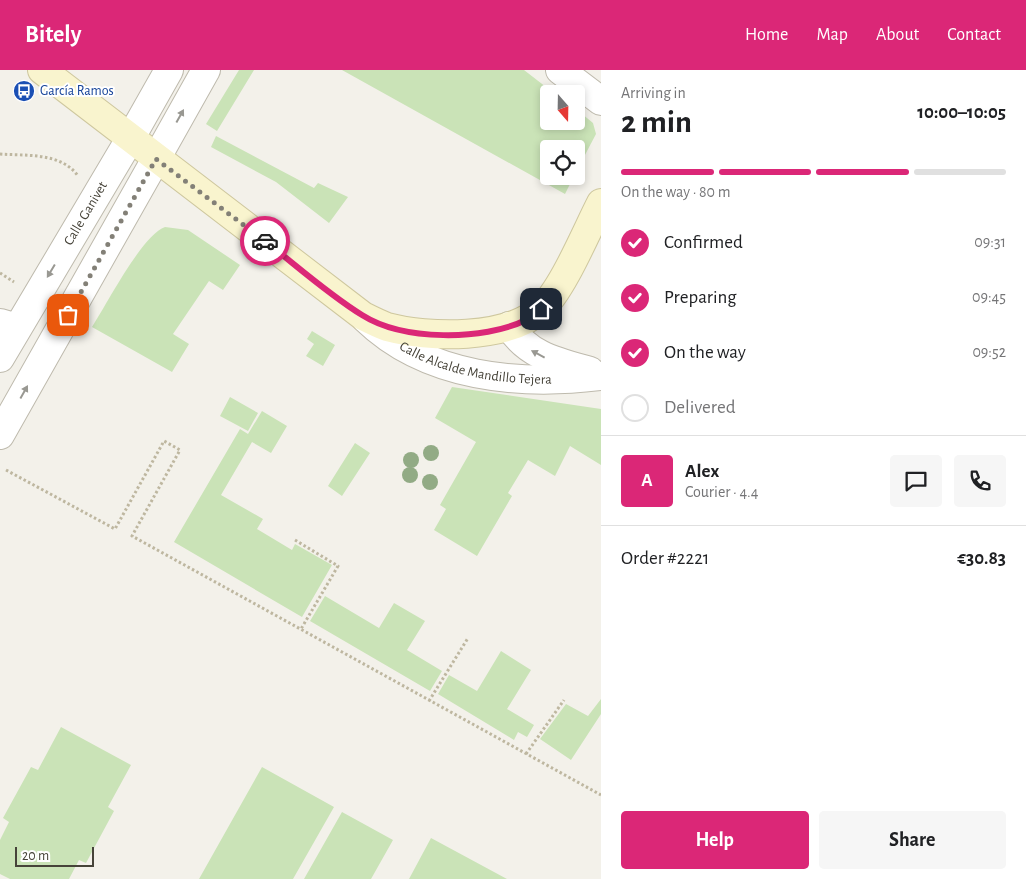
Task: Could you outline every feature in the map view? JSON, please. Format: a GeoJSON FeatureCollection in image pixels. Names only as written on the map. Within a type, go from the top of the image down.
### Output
{"type":"FeatureCollection","features":[{"type":"Feature","properties":{"kind":"main road"},"geometry":{"type":"LineString","coordinates":[[42,70],[363,316],[386,326],[429,335],[483,332],[526,320],[541,309],[555,292],[601,203]]}},
{"type":"Feature","properties":{"kind":"street","name":"Calle Ganivet"},"geometry":{"type":"LineString","coordinates":[[0,358],[8,325],[130,139],[169,70]]}},
{"type":"Feature","properties":{"kind":"street"},"geometry":{"type":"LineString","coordinates":[[0,435],[206,70]]}},
{"type":"Feature","properties":{"kind":"street"},"geometry":{"type":"LineString","coordinates":[[560,70],[601,101]]}},
{"type":"Feature","properties":{"kind":"street","name":"Calle Alcalde Mandillo Tejera"},"geometry":{"type":"LineString","coordinates":[[363,316],[399,346],[464,370],[491,377],[547,380],[601,375]]}},
{"type":"Feature","properties":{"kind":"street"},"geometry":{"type":"LineString","coordinates":[[8,325],[49,348]]}},
{"type":"Feature","properties":{"kind":"street"},"geometry":{"type":"LineString","coordinates":[[509,326],[517,339],[531,350],[549,359],[601,375]]}},
{"type":"Feature","properties":{"kind":"path"},"geometry":{"type":"LineString","coordinates":[[0,154],[44,157],[63,162],[73,169],[80,183]]}},
{"type":"Feature","properties":{"kind":"path"},"geometry":{"type":"LineString","coordinates":[[0,273],[20,285]]}},
{"type":"Feature","properties":{"kind":"path"},"geometry":{"type":"LineString","coordinates":[[6,470],[115,530],[164,441],[172,445],[180,450],[132,536],[601,795]]}},
{"type":"Feature","properties":{"kind":"path"},"geometry":{"type":"LineString","coordinates":[[294,540],[338,566],[301,630]]}},
{"type":"Feature","properties":{"kind":"path"},"geometry":{"type":"LineString","coordinates":[[429,701],[468,638]]}},
{"type":"Feature","properties":{"kind":"path"},"geometry":{"type":"LineString","coordinates":[[526,754],[564,700]]}},
{"type":"Feature","properties":{"kind":"green space"},"geometry":{"type":"Polygon","coordinates":[[[239,70],[254,70],[217,131],[206,124],[239,70]]]}},
{"type":"Feature","properties":{"kind":"green space"},"geometry":{"type":"Polygon","coordinates":[[[342,70],[524,70],[543,85],[540,85],[540,130],[585,130],[585,116],[593,123],[596,134],[585,155],[585,140],[540,140],[540,180],[342,70]]]}},
{"type":"Feature","properties":{"kind":"green space"},"geometry":{"type":"Polygon","coordinates":[[[216,136],[314,188],[318,183],[348,197],[329,223],[276,182],[211,147],[216,136]]]}},
{"type":"Feature","properties":{"kind":"green space"},"geometry":{"type":"Polygon","coordinates":[[[549,185],[570,185],[565,194],[549,185]]]}},
{"type":"Feature","properties":{"kind":"green space"},"geometry":{"type":"Polygon","coordinates":[[[165,227],[188,230],[240,265],[223,290],[209,281],[173,334],[189,344],[172,372],[92,327],[136,256],[156,233],[165,227]]]}},
{"type":"Feature","properties":{"kind":"green space"},"geometry":{"type":"Polygon","coordinates":[[[312,331],[335,345],[323,366],[306,356],[314,344],[307,339],[312,331]]]}},
{"type":"Feature","properties":{"kind":"green space"},"geometry":{"type":"Polygon","coordinates":[[[452,387],[601,409],[601,465],[570,446],[555,476],[528,460],[508,493],[512,496],[477,556],[434,530],[446,509],[440,505],[476,442],[435,418],[452,387]]]}},
{"type":"Feature","properties":{"kind":"green space"},"geometry":{"type":"Polygon","coordinates":[[[230,397],[258,413],[248,431],[220,416],[230,397]]]}},
{"type":"Feature","properties":{"kind":"green space"},"geometry":{"type":"Polygon","coordinates":[[[262,411],[287,426],[271,453],[252,442],[221,495],[263,519],[257,529],[292,550],[295,544],[332,565],[302,617],[174,542],[240,429],[248,434],[262,411]]]}},
{"type":"Feature","properties":{"kind":"green space"},"geometry":{"type":"Polygon","coordinates":[[[355,443],[370,453],[342,496],[328,486],[355,443]]]}},
{"type":"Feature","properties":{"kind":"green space"},"geometry":{"type":"Polygon","coordinates":[[[325,596],[379,628],[394,603],[425,621],[407,650],[442,671],[430,691],[310,621],[325,596]]]}},
{"type":"Feature","properties":{"kind":"green space"},"geometry":{"type":"Polygon","coordinates":[[[501,651],[531,670],[507,709],[534,725],[527,737],[518,732],[514,740],[438,694],[449,675],[477,691],[501,651]]]}},
{"type":"Feature","properties":{"kind":"green space"},"geometry":{"type":"Polygon","coordinates":[[[601,699],[601,714],[571,760],[540,739],[566,704],[588,716],[601,699]]]}},
{"type":"Feature","properties":{"kind":"green space"},"geometry":{"type":"Polygon","coordinates":[[[61,727],[131,765],[108,807],[114,811],[86,863],[79,860],[69,879],[10,879],[0,874],[0,840],[9,822],[3,818],[31,767],[38,770],[61,727]]]}},
{"type":"Feature","properties":{"kind":"green space"},"geometry":{"type":"Polygon","coordinates":[[[262,767],[334,807],[293,879],[199,879],[262,767]]]}},
{"type":"Feature","properties":{"kind":"green space"},"geometry":{"type":"Polygon","coordinates":[[[342,812],[393,840],[371,879],[304,879],[342,812]]]}},
{"type":"Feature","properties":{"kind":"green space"},"geometry":{"type":"Polygon","coordinates":[[[431,838],[507,879],[409,879],[431,838]]]}},
{"type":"Feature","properties":{"kind":"way so far"},"geometry":{"type":"LineString","coordinates":[[68,315],[156,159],[265,241]]}},
{"type":"Feature","properties":{"kind":"place","name":"García Ramos"},"geometry":{"type":"Point","coordinates":[24,91]}},
{"type":"Feature","properties":{"kind":"route"},"geometry":{"type":"LineString","coordinates":[[265,241],[363,316],[386,326],[429,335],[457,335],[509,326],[526,320],[541,309]]}}]}
